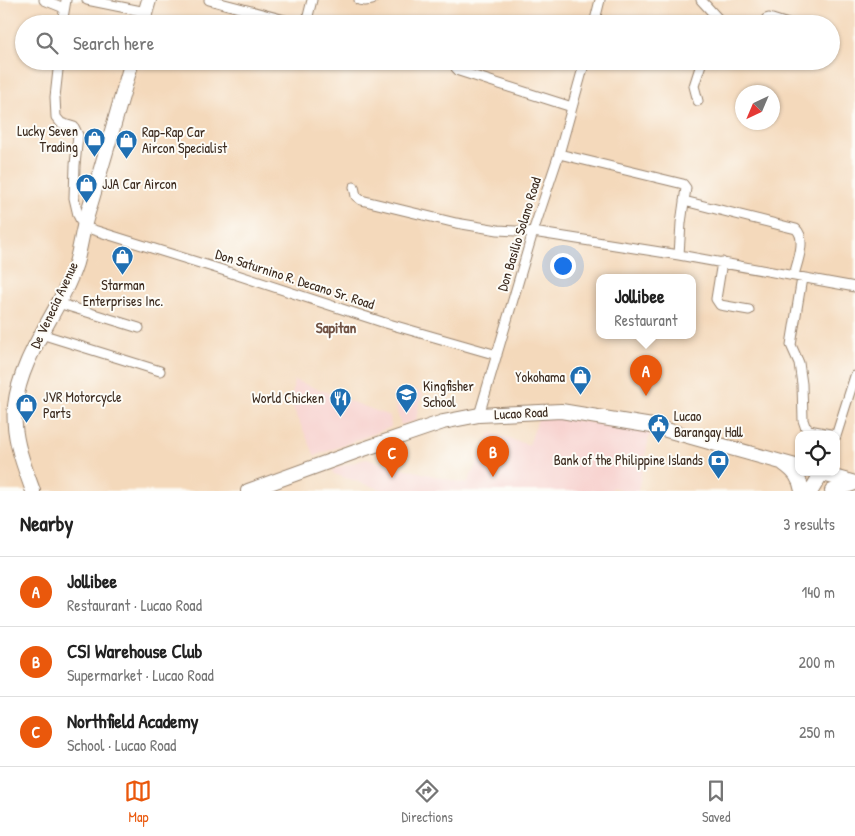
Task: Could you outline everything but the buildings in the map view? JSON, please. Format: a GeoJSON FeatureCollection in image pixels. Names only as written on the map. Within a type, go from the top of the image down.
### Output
{"type":"FeatureCollection","features":[{"type":"Feature","properties":{"kind":"highway","name":"De Venecia Avenue"},"geometry":{"type":"LineString","coordinates":[[33,491],[19,454],[15,431],[15,411],[21,378],[76,264],[84,227],[129,70]]}},
{"type":"Feature","properties":{"kind":"highway","name":"Lucao Road"},"geometry":{"type":"LineString","coordinates":[[248,491],[393,438],[443,422],[479,415],[560,411],[627,420],[795,466]]}},
{"type":"Feature","properties":{"kind":"highway"},"geometry":{"type":"LineString","coordinates":[[781,462],[795,473],[802,491]]}},
{"type":"Feature","properties":{"kind":"highway"},"geometry":{"type":"LineString","coordinates":[[811,491],[822,476]]}},
{"type":"Feature","properties":{"kind":"highway"},"geometry":{"type":"LineString","coordinates":[[819,491],[823,476]]}},
{"type":"Feature","properties":{"kind":"highway"},"geometry":{"type":"LineString","coordinates":[[830,476],[855,483]]}},
{"type":"Feature","properties":{"kind":"highway"},"geometry":{"type":"LineString","coordinates":[[832,491],[855,483]]}},
{"type":"Feature","properties":{"kind":"street"},"geometry":{"type":"LineString","coordinates":[[44,0],[65,4]]}},
{"type":"Feature","properties":{"kind":"street"},"geometry":{"type":"LineString","coordinates":[[87,0],[146,12]]}},
{"type":"Feature","properties":{"kind":"street"},"geometry":{"type":"LineString","coordinates":[[209,0],[266,15]]}},
{"type":"Feature","properties":{"kind":"street"},"geometry":{"type":"LineString","coordinates":[[308,15],[312,0]]}},
{"type":"Feature","properties":{"kind":"street"},"geometry":{"type":"LineString","coordinates":[[359,0],[372,0]]}},
{"type":"Feature","properties":{"kind":"street"},"geometry":{"type":"LineString","coordinates":[[596,15],[600,0]]}},
{"type":"Feature","properties":{"kind":"street"},"geometry":{"type":"LineString","coordinates":[[701,0],[713,15]]}},
{"type":"Feature","properties":{"kind":"street"},"geometry":{"type":"LineString","coordinates":[[58,70],[55,97],[56,118],[61,123],[74,127],[78,134],[74,164],[74,198],[78,215],[84,227]]}},
{"type":"Feature","properties":{"kind":"street"},"geometry":{"type":"LineString","coordinates":[[458,70],[572,107]]}},
{"type":"Feature","properties":{"kind":"street","name":"Don Basilio Solano Road"},"geometry":{"type":"LineString","coordinates":[[479,415],[533,232],[559,154],[582,70]]}},
{"type":"Feature","properties":{"kind":"street"},"geometry":{"type":"LineString","coordinates":[[698,101],[694,86],[699,70]]}},
{"type":"Feature","properties":{"kind":"street"},"geometry":{"type":"LineString","coordinates":[[559,154],[683,184],[686,188],[679,255]]}},
{"type":"Feature","properties":{"kind":"street"},"geometry":{"type":"LineString","coordinates":[[354,187],[354,192],[358,198],[456,223],[498,230],[533,232],[679,255],[855,287]]}},
{"type":"Feature","properties":{"kind":"street"},"geometry":{"type":"LineString","coordinates":[[684,201],[796,229],[799,232],[801,238],[791,345],[799,363],[804,425],[810,430],[815,431]]}},
{"type":"Feature","properties":{"kind":"street","name":"Don Saturnino R. Decano Sr. Road"},"geometry":{"type":"LineString","coordinates":[[84,227],[227,271],[382,322],[497,355]]}},
{"type":"Feature","properties":{"kind":"street"},"geometry":{"type":"LineString","coordinates":[[722,262],[717,302],[750,310]]}},
{"type":"Feature","properties":{"kind":"street"},"geometry":{"type":"LineString","coordinates":[[58,303],[139,328]]}},
{"type":"Feature","properties":{"kind":"street"},"geometry":{"type":"LineString","coordinates":[[41,334],[160,371]]}},
{"type":"Feature","properties":{"kind":"street"},"geometry":{"type":"LineString","coordinates":[[837,431],[855,376]]}},
{"type":"Feature","properties":{"kind":"shaded area"},"geometry":{"type":"Polygon","coordinates":[[[294,380],[390,416],[391,427],[315,456],[291,403],[294,380]]]}},
{"type":"Feature","properties":{"kind":"shaded area","name":"Kingfisher School"},"geometry":{"type":"Polygon","coordinates":[[[413,389],[423,394],[419,403],[416,421],[401,425],[393,392],[413,389]]]}},
{"type":"Feature","properties":{"kind":"shaded area"},"geometry":{"type":"Polygon","coordinates":[[[553,416],[650,432],[638,491],[624,491],[613,487],[611,491],[386,491],[334,474],[332,469],[366,459],[467,484],[491,433],[529,445],[538,419],[553,416]]]}},
{"type":"Feature","properties":{"kind":"place","name":"Lucky Seven Trading"},"geometry":{"type":"Point","coordinates":[94,158]}},
{"type":"Feature","properties":{"kind":"place","name":"Rap-Rap Car Aircon Specialist"},"geometry":{"type":"Point","coordinates":[126,159]}},
{"type":"Feature","properties":{"kind":"place","name":"JJA Car Aircon"},"geometry":{"type":"Point","coordinates":[86,203]}},
{"type":"Feature","properties":{"kind":"place","name":"Starman Enterprises Inc."},"geometry":{"type":"Point","coordinates":[123,276]}},
{"type":"Feature","properties":{"kind":"place","name":"Yokohama"},"geometry":{"type":"Point","coordinates":[581,396]}},
{"type":"Feature","properties":{"kind":"place","name":"Jollibee"},"geometry":{"type":"Point","coordinates":[646,396]}},
{"type":"Feature","properties":{"kind":"place","name":"Kingfisher School"},"geometry":{"type":"Point","coordinates":[407,413]}},
{"type":"Feature","properties":{"kind":"place","name":"World Chicken"},"geometry":{"type":"Point","coordinates":[340,417]}},
{"type":"Feature","properties":{"kind":"place","name":"JVR Motorcycle Parts"},"geometry":{"type":"Point","coordinates":[27,424]}},
{"type":"Feature","properties":{"kind":"place","name":"Lucao Barangay Hall"},"geometry":{"type":"Point","coordinates":[658,443]}},
{"type":"Feature","properties":{"kind":"place","name":"CSI Warehouse Club"},"geometry":{"type":"Point","coordinates":[493,477]}},
{"type":"Feature","properties":{"kind":"place","name":"Northfield Academy"},"geometry":{"type":"Point","coordinates":[392,478]}},
{"type":"Feature","properties":{"kind":"place","name":"Bank of the Philippine Islands"},"geometry":{"type":"Point","coordinates":[719,479]}},
{"type":"Feature","properties":{"kind":"district","name":"Sapitan"},"geometry":{"type":"Point","coordinates":[336,328]}}]}
